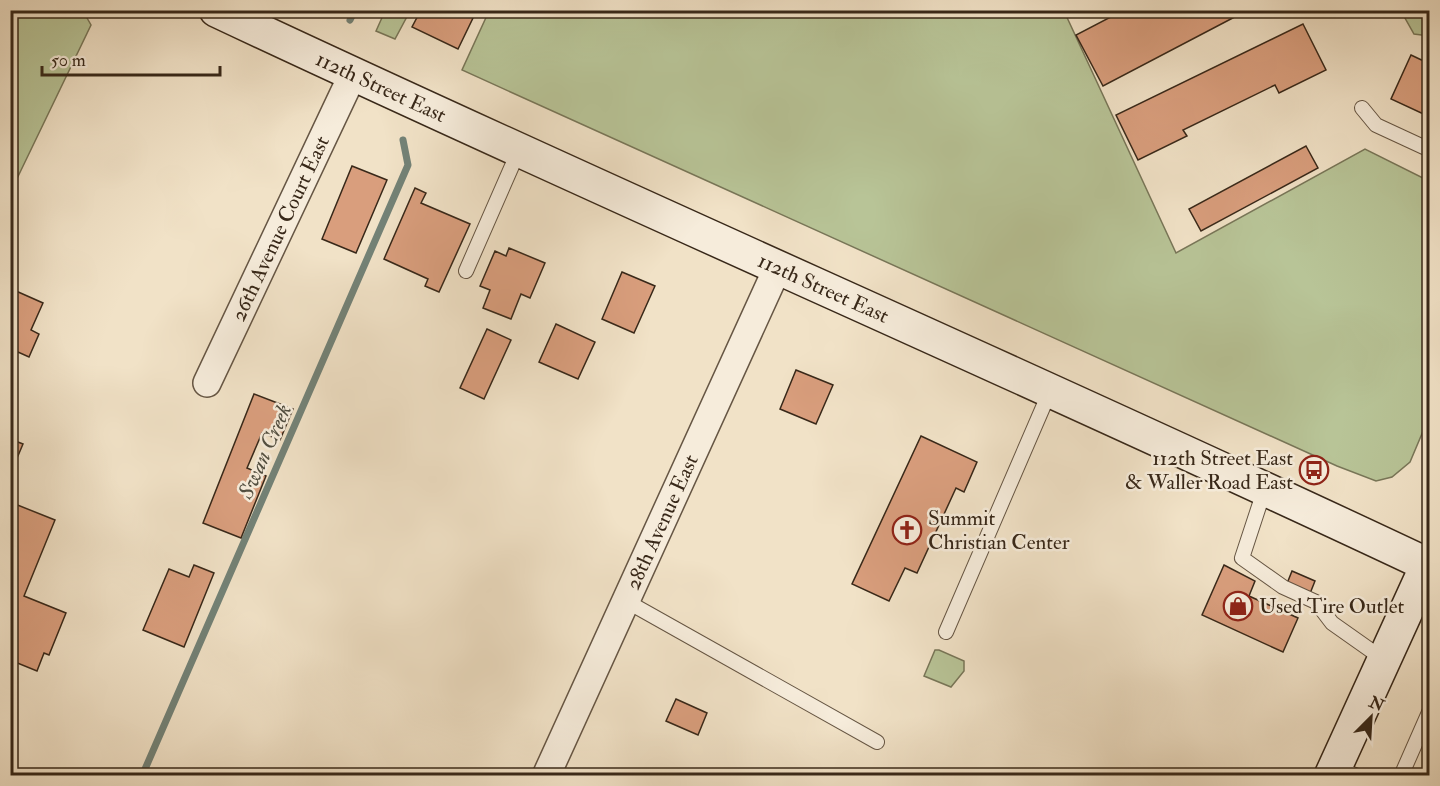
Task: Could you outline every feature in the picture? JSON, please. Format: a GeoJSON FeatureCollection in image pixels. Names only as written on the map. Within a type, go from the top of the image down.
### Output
{"type":"FeatureCollection","features":[{"type":"Feature","properties":{"kind":"main road","name":"112th Street East"},"geometry":{"type":"LineString","coordinates":[[216,10],[255,19],[353,74],[777,269],[1429,563]]}},
{"type":"Feature","properties":{"kind":"main road"},"geometry":{"type":"LineString","coordinates":[[1341,773],[1383,659],[1429,563]]}},
{"type":"Feature","properties":{"kind":"street","name":"26th Avenue Court East"},"geometry":{"type":"LineString","coordinates":[[207,383],[353,74]]}},
{"type":"Feature","properties":{"kind":"street","name":"28th Avenue East"},"geometry":{"type":"LineString","coordinates":[[546,776],[777,269]]}},
{"type":"Feature","properties":{"kind":"lane"},"geometry":{"type":"LineString","coordinates":[[1362,108],[1376,125],[1430,150]]}},
{"type":"Feature","properties":{"kind":"lane"},"geometry":{"type":"LineString","coordinates":[[466,272],[519,150]]}},
{"type":"Feature","properties":{"kind":"lane"},"geometry":{"type":"LineString","coordinates":[[946,632],[1050,391]]}},
{"type":"Feature","properties":{"kind":"lane"},"geometry":{"type":"LineString","coordinates":[[1265,488],[1242,558],[1282,587],[1316,602],[1332,623],[1383,659]]}},
{"type":"Feature","properties":{"kind":"lane"},"geometry":{"type":"LineString","coordinates":[[626,601],[877,742]]}},
{"type":"Feature","properties":{"kind":"lane"},"geometry":{"type":"LineString","coordinates":[[1401,776],[1430,710]]}},
{"type":"Feature","properties":{"kind":"green space"},"geometry":{"type":"Polygon","coordinates":[[[11,10],[83,11],[91,25],[11,191],[11,10]]]}},
{"type":"Feature","properties":{"kind":"green space"},"geometry":{"type":"Polygon","coordinates":[[[385,11],[410,11],[395,39],[376,31],[385,11]]]}},
{"type":"Feature","properties":{"kind":"green space"},"geometry":{"type":"Polygon","coordinates":[[[489,11],[1064,11],[1176,253],[1365,149],[1429,181],[1429,417],[1410,462],[1392,477],[1376,481],[1337,466],[462,70],[489,11]]]}},
{"type":"Feature","properties":{"kind":"green space"},"geometry":{"type":"Polygon","coordinates":[[[1401,11],[1429,11],[1429,36],[1414,34],[1401,11]]]}},
{"type":"Feature","properties":{"kind":"green space"},"geometry":{"type":"Polygon","coordinates":[[[935,650],[964,661],[964,671],[951,687],[924,676],[935,650]]]}},
{"type":"Feature","properties":{"kind":"building"},"geometry":{"type":"Polygon","coordinates":[[[421,10],[459,10],[473,18],[458,49],[412,27],[421,10]]]}},
{"type":"Feature","properties":{"kind":"building"},"geometry":{"type":"Polygon","coordinates":[[[1128,10],[1130,15],[1140,10],[1248,10],[1103,86],[1076,35],[1128,10]]]}},
{"type":"Feature","properties":{"kind":"building"},"geometry":{"type":"Polygon","coordinates":[[[1303,24],[1326,70],[1279,93],[1275,85],[1183,130],[1187,136],[1138,160],[1116,115],[1303,24]]]}},
{"type":"Feature","properties":{"kind":"building"},"geometry":{"type":"Polygon","coordinates":[[[1411,55],[1430,64],[1430,117],[1391,99],[1411,55]]]}},
{"type":"Feature","properties":{"kind":"building"},"geometry":{"type":"Polygon","coordinates":[[[1306,146],[1318,168],[1201,231],[1189,209],[1306,146]]]}},
{"type":"Feature","properties":{"kind":"building"},"geometry":{"type":"Polygon","coordinates":[[[352,166],[387,180],[356,253],[322,239],[352,166]]]}},
{"type":"Feature","properties":{"kind":"building"},"geometry":{"type":"Polygon","coordinates":[[[415,188],[426,193],[421,203],[470,224],[439,292],[425,286],[428,279],[384,259],[415,188]]]}},
{"type":"Feature","properties":{"kind":"building"},"geometry":{"type":"Polygon","coordinates":[[[509,248],[545,263],[530,298],[521,294],[511,319],[483,308],[490,290],[480,286],[495,251],[506,256],[509,248]]]}},
{"type":"Feature","properties":{"kind":"building"},"geometry":{"type":"Polygon","coordinates":[[[622,272],[655,286],[634,333],[602,319],[622,272]]]}},
{"type":"Feature","properties":{"kind":"building"},"geometry":{"type":"Polygon","coordinates":[[[16,291],[43,303],[31,330],[39,334],[29,357],[18,352],[10,370],[10,304],[16,291]]]}},
{"type":"Feature","properties":{"kind":"building"},"geometry":{"type":"Polygon","coordinates":[[[556,324],[595,342],[578,379],[539,362],[556,324]]]}},
{"type":"Feature","properties":{"kind":"building"},"geometry":{"type":"Polygon","coordinates":[[[487,329],[511,340],[484,399],[460,388],[487,329]]]}},
{"type":"Feature","properties":{"kind":"building"},"geometry":{"type":"Polygon","coordinates":[[[796,370],[833,385],[816,424],[780,409],[796,370]]]}},
{"type":"Feature","properties":{"kind":"building"},"geometry":{"type":"Polygon","coordinates":[[[254,394],[293,409],[280,440],[262,433],[247,468],[266,476],[241,538],[203,523],[254,394]]]}},
{"type":"Feature","properties":{"kind":"building","name":"Summit Christian Center"},"geometry":{"type":"Polygon","coordinates":[[[921,436],[977,462],[964,492],[956,488],[917,573],[905,568],[889,601],[852,584],[921,436]]]}},
{"type":"Feature","properties":{"kind":"building"},"geometry":{"type":"Polygon","coordinates":[[[10,439],[23,444],[12,470],[10,469],[10,439]]]}},
{"type":"Feature","properties":{"kind":"building"},"geometry":{"type":"Polygon","coordinates":[[[10,502],[55,520],[24,596],[66,613],[49,655],[44,653],[37,671],[10,660],[10,502]]]}},
{"type":"Feature","properties":{"kind":"building"},"geometry":{"type":"Polygon","coordinates":[[[194,565],[214,573],[184,647],[143,630],[169,569],[189,577],[194,565]]]}},
{"type":"Feature","properties":{"kind":"building","name":"Used Tire Outlet"},"geometry":{"type":"Polygon","coordinates":[[[1224,565],[1255,581],[1249,596],[1298,618],[1283,652],[1202,615],[1224,565]]]}},
{"type":"Feature","properties":{"kind":"building"},"geometry":{"type":"Polygon","coordinates":[[[1292,571],[1315,581],[1309,596],[1286,586],[1292,571]]]}},
{"type":"Feature","properties":{"kind":"building"},"geometry":{"type":"Polygon","coordinates":[[[676,699],[707,713],[698,735],[666,721],[676,699]]]}},
{"type":"Feature","properties":{"kind":"building"},"geometry":{"type":"Polygon","coordinates":[[[737,769],[749,774],[751,769],[764,776],[733,776],[737,769]]]}},
{"type":"Feature","properties":{"kind":"waterway","name":"Swan Creek"},"geometry":{"type":"LineString","coordinates":[[350,20],[355,10]]}},
{"type":"Feature","properties":{"kind":"waterway","name":"Swan Creek"},"geometry":{"type":"LineString","coordinates":[[142,776],[408,165],[403,140]]}},
{"type":"Feature","properties":{"kind":"place","name":"112th Street East & Waller Road East"},"geometry":{"type":"Point","coordinates":[1314,470]}},
{"type":"Feature","properties":{"kind":"place","name":"Summit Christian Center"},"geometry":{"type":"Point","coordinates":[907,530]}},
{"type":"Feature","properties":{"kind":"place","name":"Used Tire Outlet"},"geometry":{"type":"Point","coordinates":[1238,606]}}]}
